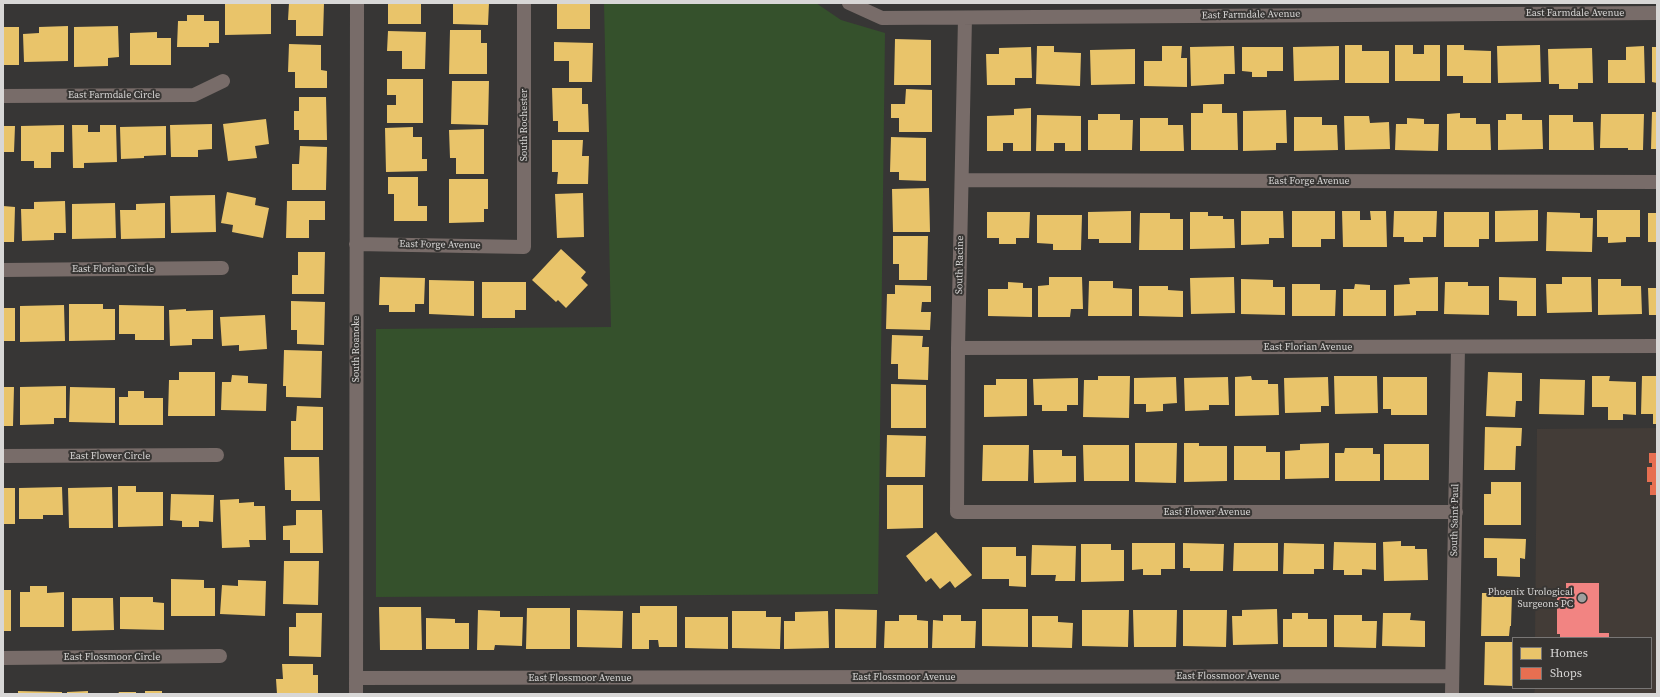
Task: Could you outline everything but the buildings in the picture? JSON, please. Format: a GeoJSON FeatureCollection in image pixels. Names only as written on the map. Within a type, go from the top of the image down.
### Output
{"type":"FeatureCollection","features":[{"type":"Feature","properties":{"kind":"street","name":"South Roanoke"},"geometry":{"type":"LineString","coordinates":[[356,694],[357,3]]}},
{"type":"Feature","properties":{"kind":"street","name":"South Rochester"},"geometry":{"type":"LineString","coordinates":[[524,3],[524,247]]}},
{"type":"Feature","properties":{"kind":"street","name":"East Farmdale Avenue"},"geometry":{"type":"LineString","coordinates":[[848,3],[882,18],[966,18],[1438,8],[1657,13]]}},
{"type":"Feature","properties":{"kind":"street","name":"South Racine"},"geometry":{"type":"LineString","coordinates":[[958,512],[958,348],[966,18]]}},
{"type":"Feature","properties":{"kind":"street","name":"East Farmdale Circle"},"geometry":{"type":"LineString","coordinates":[[3,96],[194,94],[223,81]]}},
{"type":"Feature","properties":{"kind":"street","name":"East Forge Avenue"},"geometry":{"type":"LineString","coordinates":[[962,180],[1657,182]]}},
{"type":"Feature","properties":{"kind":"street","name":"East Forge Avenue"},"geometry":{"type":"LineString","coordinates":[[356,244],[524,247]]}},
{"type":"Feature","properties":{"kind":"street","name":"East Florian Circle"},"geometry":{"type":"LineString","coordinates":[[3,270],[222,268]]}},
{"type":"Feature","properties":{"kind":"street","name":"East Florian Avenue"},"geometry":{"type":"LineString","coordinates":[[958,348],[1657,346]]}},
{"type":"Feature","properties":{"kind":"street","name":"South Saint Paul"},"geometry":{"type":"LineString","coordinates":[[1452,694],[1458,347]]}},
{"type":"Feature","properties":{"kind":"street","name":"East Flower Circle"},"geometry":{"type":"LineString","coordinates":[[3,456],[217,455]]}},
{"type":"Feature","properties":{"kind":"street","name":"East Flower Avenue"},"geometry":{"type":"LineString","coordinates":[[958,512],[1456,512]]}},
{"type":"Feature","properties":{"kind":"street","name":"East Flossmoor Circle"},"geometry":{"type":"LineString","coordinates":[[3,658],[220,656]]}},
{"type":"Feature","properties":{"kind":"street","name":"East Flossmoor Avenue"},"geometry":{"type":"LineString","coordinates":[[356,678],[1452,676]]}},
{"type":"Feature","properties":{"kind":"shaded area"},"geometry":{"type":"Polygon","coordinates":[[[1657,428],[1657,694],[1534,694],[1535,689],[1652,689],[1652,637],[1535,637],[1537,429],[1657,428]]]}},
{"type":"Feature","properties":{"kind":"green space"},"geometry":{"type":"Polygon","coordinates":[[[604,3],[816,3],[841,20],[885,33],[878,594],[376,597],[376,329],[611,327],[604,3]]]}},
{"type":"Feature","properties":{"kind":"place","name":"Phoenix Urological Surgeons PC"},"geometry":{"type":"Point","coordinates":[1582,598]}}]}
